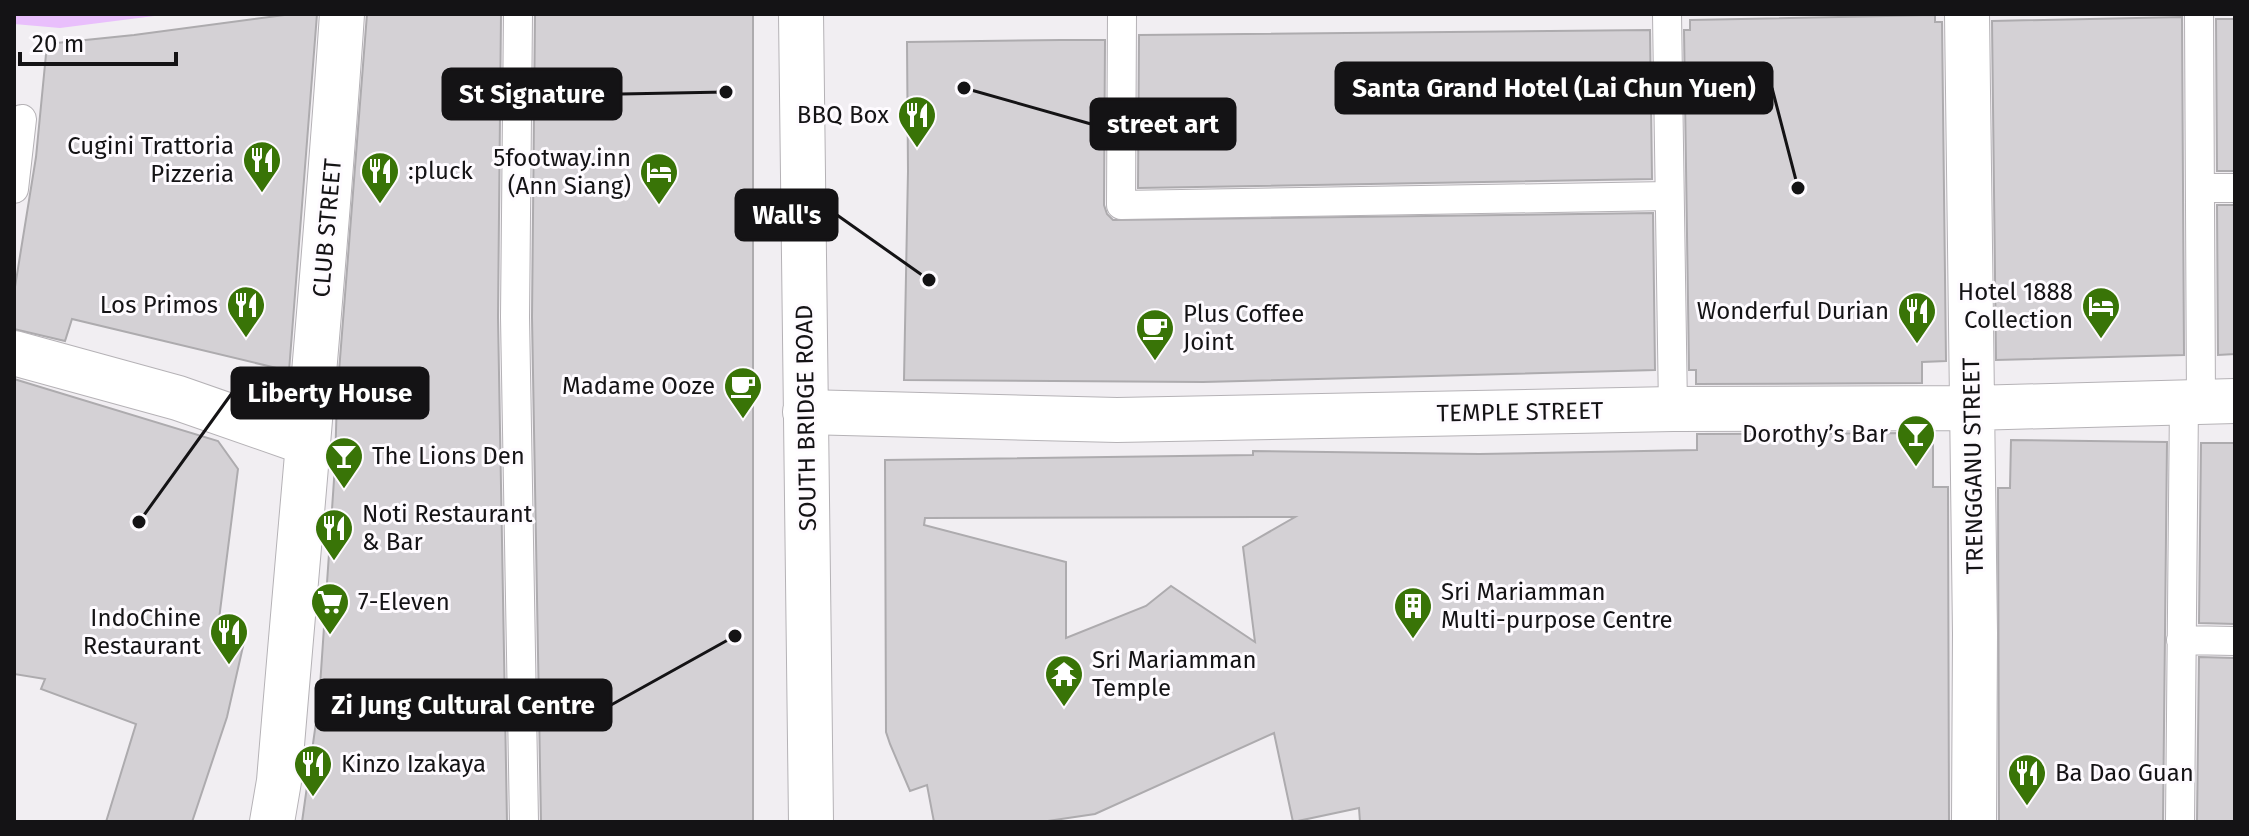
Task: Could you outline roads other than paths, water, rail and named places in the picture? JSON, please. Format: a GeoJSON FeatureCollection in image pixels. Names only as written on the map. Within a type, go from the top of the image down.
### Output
{"type":"FeatureCollection","features":[{"type":"Feature","properties":{"kind":"street","name":"CLUB STREET"},"geometry":{"type":"LineString","coordinates":[[272,822],[279,781],[329,220],[342,14]]}},
{"type":"Feature","properties":{"kind":"street","name":"SOUTH BRIDGE ROAD"},"geometry":{"type":"LineString","coordinates":[[801,14],[811,822]]}},
{"type":"Feature","properties":{"kind":"street","name":"TRENGGANU STREET"},"geometry":{"type":"LineString","coordinates":[[1967,14],[1975,633],[1974,822]]}},
{"type":"Feature","properties":{"kind":"street"},"geometry":{"type":"LineString","coordinates":[[14,353],[178,398],[307,443]]}},
{"type":"Feature","properties":{"kind":"street","name":"TEMPLE STREET"},"geometry":{"type":"LineString","coordinates":[[805,412],[1117,420],[1673,409],[1972,408],[2206,401]]}},
{"type":"Feature","properties":{"kind":"lane"},"geometry":{"type":"LineString","coordinates":[[518,14],[515,317],[524,822]]}},
{"type":"Feature","properties":{"kind":"lane"},"geometry":{"type":"LineString","coordinates":[[1122,14],[1121,205],[1669,196]]}},
{"type":"Feature","properties":{"kind":"lane"},"geometry":{"type":"LineString","coordinates":[[1667,14],[1673,409]]}},
{"type":"Feature","properties":{"kind":"lane"},"geometry":{"type":"LineString","coordinates":[[2180,822],[2181,640],[2206,401],[2199,14]]}},
{"type":"Feature","properties":{"kind":"lane"},"geometry":{"type":"LineString","coordinates":[[14,189],[22,119]]}},
{"type":"Feature","properties":{"kind":"lane"},"geometry":{"type":"LineString","coordinates":[[2200,188],[2235,188]]}},
{"type":"Feature","properties":{"kind":"lane"},"geometry":{"type":"LineString","coordinates":[[2181,640],[2235,641]]}},
{"type":"Feature","properties":{"kind":"place","name":"street art"},"geometry":{"type":"Point","coordinates":[964,88]}},
{"type":"Feature","properties":{"kind":"place","name":"St Signature"},"geometry":{"type":"Point","coordinates":[726,92]}},
{"type":"Feature","properties":{"kind":"place","name":"BBQ Box"},"geometry":{"type":"Point","coordinates":[917,149]}},
{"type":"Feature","properties":{"kind":"place","name":"Santa Grand Hotel (Lai Chun Yuen)"},"geometry":{"type":"Point","coordinates":[1798,188]}},
{"type":"Feature","properties":{"kind":"place","name":"Cugini Trattoria Pizzeria"},"geometry":{"type":"Point","coordinates":[262,194]}},
{"type":"Feature","properties":{"kind":"place","name":":pluck"},"geometry":{"type":"Point","coordinates":[380,205]}},
{"type":"Feature","properties":{"kind":"place","name":"5footway.inn (Ann Siang)"},"geometry":{"type":"Point","coordinates":[659,206]}},
{"type":"Feature","properties":{"kind":"place","name":"Wall's"},"geometry":{"type":"Point","coordinates":[929,280]}},
{"type":"Feature","properties":{"kind":"place","name":"Los Primos"},"geometry":{"type":"Point","coordinates":[246,339]}},
{"type":"Feature","properties":{"kind":"place","name":"Hotel 1888 Collection"},"geometry":{"type":"Point","coordinates":[2101,340]}},
{"type":"Feature","properties":{"kind":"place","name":"Wonderful Durian"},"geometry":{"type":"Point","coordinates":[1917,345]}},
{"type":"Feature","properties":{"kind":"place","name":"Plus Coffee Joint"},"geometry":{"type":"Point","coordinates":[1155,362]}},
{"type":"Feature","properties":{"kind":"place","name":"Madame Ooze"},"geometry":{"type":"Point","coordinates":[743,420]}},
{"type":"Feature","properties":{"kind":"place","name":"Dorothy’s Bar"},"geometry":{"type":"Point","coordinates":[1916,468]}},
{"type":"Feature","properties":{"kind":"place","name":"The Lions Den"},"geometry":{"type":"Point","coordinates":[344,490]}},
{"type":"Feature","properties":{"kind":"place","name":"Liberty House"},"geometry":{"type":"Point","coordinates":[139,522]}},
{"type":"Feature","properties":{"kind":"place","name":"Noti Restaurant & Bar"},"geometry":{"type":"Point","coordinates":[334,562]}},
{"type":"Feature","properties":{"kind":"place","name":"7-Eleven"},"geometry":{"type":"Point","coordinates":[330,636]}},
{"type":"Feature","properties":{"kind":"place","name":"Zi Jung Cultural Centre"},"geometry":{"type":"Point","coordinates":[735,636]}},
{"type":"Feature","properties":{"kind":"place","name":"Sri Mariamman Multi-purpose Centre"},"geometry":{"type":"Point","coordinates":[1413,640]}},
{"type":"Feature","properties":{"kind":"place","name":"IndoChine Restaurant"},"geometry":{"type":"Point","coordinates":[229,666]}},
{"type":"Feature","properties":{"kind":"place","name":"Sri Mariamman Temple"},"geometry":{"type":"Point","coordinates":[1064,708]}},
{"type":"Feature","properties":{"kind":"place","name":"Kinzo Izakaya"},"geometry":{"type":"Point","coordinates":[313,798]}},
{"type":"Feature","properties":{"kind":"place","name":"Ba Dao Guan"},"geometry":{"type":"Point","coordinates":[2027,807]}}]}
